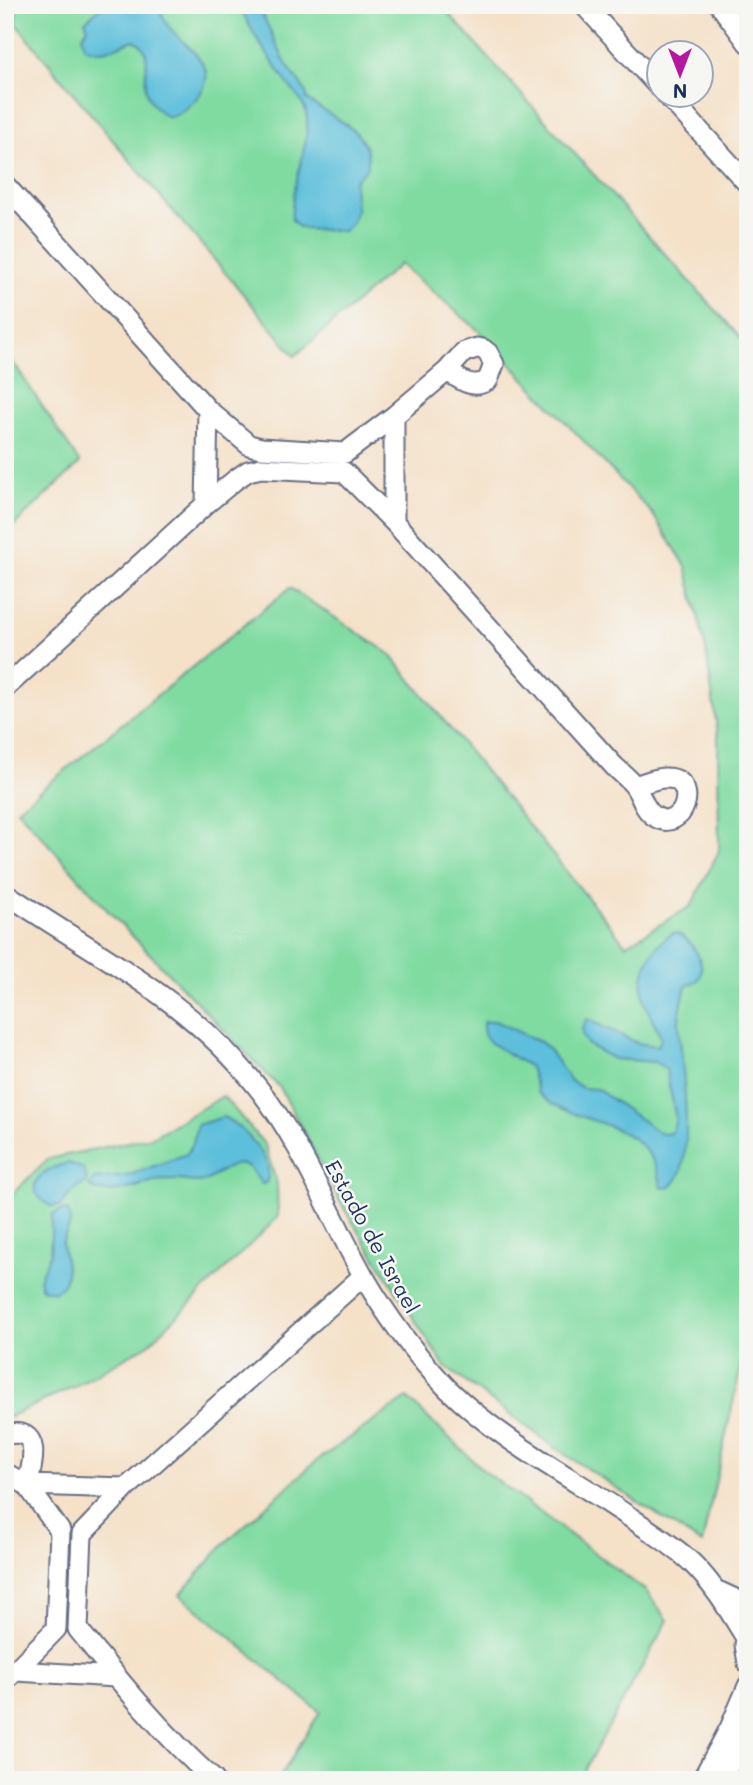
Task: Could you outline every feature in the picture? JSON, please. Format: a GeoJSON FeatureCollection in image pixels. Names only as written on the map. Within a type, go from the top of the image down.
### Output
{"type":"FeatureCollection","features":[{"type":"Feature","properties":{"kind":"street"},"geometry":{"type":"LineString","coordinates":[[584,5],[644,70]]}},
{"type":"Feature","properties":{"kind":"street"},"geometry":{"type":"LineString","coordinates":[[720,5],[748,43]]}},
{"type":"Feature","properties":{"kind":"street"},"geometry":{"type":"LineString","coordinates":[[679,108],[748,184]]}},
{"type":"Feature","properties":{"kind":"street"},"geometry":{"type":"LineString","coordinates":[[5,185],[208,410],[249,445],[344,462],[394,522],[635,786]]}},
{"type":"Feature","properties":{"kind":"street"},"geometry":{"type":"LineString","coordinates":[[5,688],[235,480],[248,471],[261,468],[344,462],[447,371]]}},
{"type":"Feature","properties":{"kind":"street"},"geometry":{"type":"LineString","coordinates":[[206,504],[208,410]]}},
{"type":"Feature","properties":{"kind":"street"},"geometry":{"type":"LineString","coordinates":[[394,416],[394,522]]}},
{"type":"Feature","properties":{"kind":"street"},"geometry":{"type":"LineString","coordinates":[[261,448],[261,468]]}},
{"type":"Feature","properties":{"kind":"street","name":"Estado de Israel"},"geometry":{"type":"LineString","coordinates":[[5,893],[151,987],[201,1026],[260,1091],[276,1114],[319,1187],[363,1276],[407,1343],[426,1366],[477,1417],[654,1534],[692,1563],[716,1590],[747,1634]]}},
{"type":"Feature","properties":{"kind":"street"},"geometry":{"type":"LineString","coordinates":[[214,1780],[193,1772],[78,1629],[82,1534],[126,1488],[363,1276]]}},
{"type":"Feature","properties":{"kind":"street"},"geometry":{"type":"LineString","coordinates":[[5,1435],[19,1433],[30,1440],[33,1446],[34,1459],[27,1485]]}},
{"type":"Feature","properties":{"kind":"street"},"geometry":{"type":"LineString","coordinates":[[5,1473],[27,1485],[60,1531],[57,1629],[11,1676]]}},
{"type":"Feature","properties":{"kind":"street"},"geometry":{"type":"LineString","coordinates":[[27,1485],[126,1488]]}},
{"type":"Feature","properties":{"kind":"street"},"geometry":{"type":"LineString","coordinates":[[60,1531],[82,1534]]}},
{"type":"Feature","properties":{"kind":"street","name":"Estado de Israel"},"geometry":{"type":"LineString","coordinates":[[716,1590],[748,1605]]}},
{"type":"Feature","properties":{"kind":"street"},"geometry":{"type":"LineString","coordinates":[[57,1629],[78,1629]]}},
{"type":"Feature","properties":{"kind":"street"},"geometry":{"type":"LineString","coordinates":[[747,1634],[745,1646],[748,1663]]}},
{"type":"Feature","properties":{"kind":"street"},"geometry":{"type":"LineString","coordinates":[[11,1676],[116,1678]]}},
{"type":"Feature","properties":{"kind":"street"},"geometry":{"type":"LineString","coordinates":[[702,1780],[730,1728],[748,1686]]}},
{"type":"Feature","properties":{"kind":"street"},"geometry":{"type":"LineString","coordinates":[[720,1780],[748,1734]]}},
{"type":"Feature","properties":{"kind":"green space"},"geometry":{"type":"Polygon","coordinates":[[[16,5],[441,5],[748,346],[748,1334],[702,1544],[557,1449],[444,1366],[342,1205],[281,1089],[110,913],[17,809],[290,588],[390,654],[626,945],[691,906],[719,851],[718,736],[706,650],[686,566],[652,513],[478,330],[400,264],[295,356],[17,25],[16,5]]]}},
{"type":"Feature","properties":{"kind":"green space"},"geometry":{"type":"Polygon","coordinates":[[[5,350],[80,463],[5,534],[5,350]]]}},
{"type":"Feature","properties":{"kind":"green space"},"geometry":{"type":"Polygon","coordinates":[[[223,1096],[265,1145],[277,1185],[278,1217],[149,1344],[75,1386],[5,1419],[5,1201],[48,1159],[152,1137],[223,1096]]]}},
{"type":"Feature","properties":{"kind":"green space"},"geometry":{"type":"Polygon","coordinates":[[[407,1398],[483,1470],[646,1591],[668,1620],[579,1780],[278,1780],[320,1712],[180,1595],[224,1544],[315,1462],[407,1398]]]}},
{"type":"Feature","properties":{"kind":"water"},"geometry":{"type":"Polygon","coordinates":[[[104,5],[161,5],[163,17],[170,28],[201,60],[206,72],[205,85],[183,111],[168,117],[155,107],[148,96],[146,85],[146,55],[143,47],[134,40],[98,51],[85,47],[82,37],[88,27],[85,21],[104,5]]]}},
{"type":"Feature","properties":{"kind":"water"},"geometry":{"type":"Polygon","coordinates":[[[240,5],[258,5],[285,62],[306,92],[307,100],[339,119],[358,135],[364,144],[368,155],[367,168],[354,183],[356,210],[352,222],[344,231],[307,229],[299,227],[292,220],[294,193],[306,136],[305,107],[254,34],[240,5]]]}},
{"type":"Feature","properties":{"kind":"water"},"geometry":{"type":"Polygon","coordinates":[[[673,933],[685,938],[695,949],[701,971],[698,980],[686,986],[679,1018],[686,1116],[686,1143],[682,1166],[675,1182],[663,1188],[655,1164],[645,1149],[617,1130],[549,1102],[538,1093],[530,1067],[487,1040],[483,1022],[495,1021],[541,1042],[570,1080],[583,1088],[597,1089],[660,1133],[672,1132],[676,1119],[666,1069],[655,1062],[614,1059],[588,1045],[582,1029],[587,1019],[637,1043],[658,1046],[661,1039],[645,1004],[643,980],[653,953],[665,938],[673,933]]]}},
{"type":"Feature","properties":{"kind":"water"},"geometry":{"type":"Polygon","coordinates":[[[223,1117],[231,1121],[256,1145],[267,1165],[266,1183],[262,1184],[249,1167],[237,1165],[201,1182],[159,1180],[111,1192],[102,1192],[89,1186],[94,1179],[127,1176],[187,1154],[197,1125],[223,1117]]]}},
{"type":"Feature","properties":{"kind":"water"},"geometry":{"type":"Polygon","coordinates":[[[69,1163],[84,1169],[87,1181],[73,1191],[60,1206],[52,1207],[36,1192],[37,1179],[50,1169],[69,1163]]]}},
{"type":"Feature","properties":{"kind":"water"},"geometry":{"type":"Polygon","coordinates":[[[63,1210],[68,1211],[70,1222],[62,1244],[66,1277],[60,1288],[54,1292],[42,1289],[39,1279],[50,1254],[52,1215],[63,1210]]]}}]}
